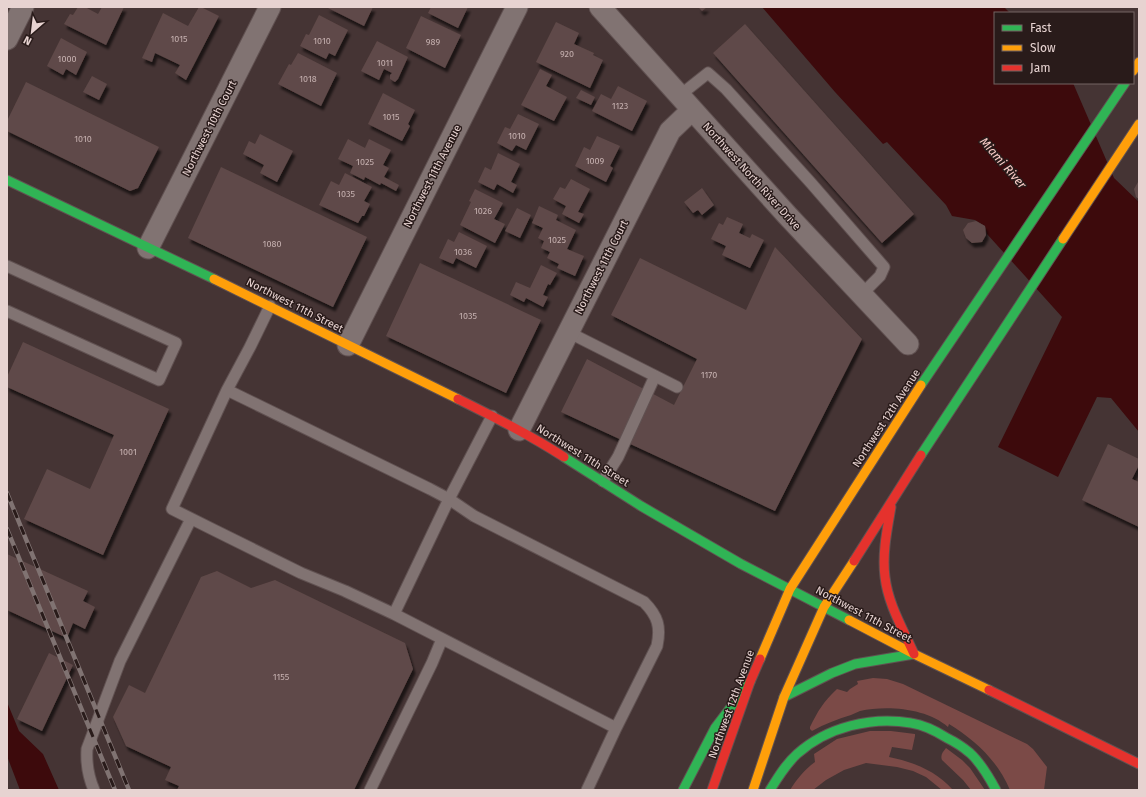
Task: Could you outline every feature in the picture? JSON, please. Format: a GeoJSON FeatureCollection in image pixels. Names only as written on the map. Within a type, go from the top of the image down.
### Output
{"type":"FeatureCollection","features":[{"type":"Feature","properties":{"kind":"main road","name":"Northwest 12th Avenue"},"geometry":{"type":"LineString","coordinates":[[712,790],[750,682],[790,589],[916,392],[1124,84]]}},
{"type":"Feature","properties":{"kind":"main road"},"geometry":{"type":"LineString","coordinates":[[753,790],[784,698],[824,607],[948,413],[1139,124]]}},
{"type":"Feature","properties":{"kind":"main road","name":"Northwest 11th Street"},"geometry":{"type":"LineString","coordinates":[[7,180],[242,292],[492,416],[544,444],[641,506],[715,550],[914,654],[1139,764]]}},
{"type":"Feature","properties":{"kind":"main road"},"geometry":{"type":"LineString","coordinates":[[784,698],[832,673],[855,664],[914,654],[886,586],[884,566],[892,501]]}},
{"type":"Feature","properties":{"kind":"main road"},"geometry":{"type":"LineString","coordinates":[[683,790],[715,728],[750,682]]}},
{"type":"Feature","properties":{"kind":"main road"},"geometry":{"type":"LineString","coordinates":[[770,790],[785,767],[802,750],[821,737],[842,728],[864,722],[880,720],[911,723],[928,728],[951,740],[969,753],[979,764],[991,779],[996,790]]}},
{"type":"Feature","properties":{"kind":"street"},"geometry":{"type":"LineString","coordinates":[[7,39],[23,7]]}},
{"type":"Feature","properties":{"kind":"street","name":"Northwest 10th Court"},"geometry":{"type":"LineString","coordinates":[[148,248],[270,7]]}},
{"type":"Feature","properties":{"kind":"street","name":"Northwest 11th Avenue"},"geometry":{"type":"LineString","coordinates":[[348,345],[517,7]]}},
{"type":"Feature","properties":{"kind":"street","name":"Northwest North River Drive"},"geometry":{"type":"LineString","coordinates":[[600,7],[861,295],[908,344]]}},
{"type":"Feature","properties":{"kind":"street","name":"Northwest 11th Court"},"geometry":{"type":"LineString","coordinates":[[519,430],[670,131],[686,103]]}},
{"type":"Feature","properties":{"kind":"lane"},"geometry":{"type":"LineString","coordinates":[[686,103],[708,73],[726,89],[811,183],[884,268],[880,276],[861,295]]}},
{"type":"Feature","properties":{"kind":"lane"},"geometry":{"type":"LineString","coordinates":[[7,266],[176,344],[159,380],[7,311]]}},
{"type":"Feature","properties":{"kind":"lane"},"geometry":{"type":"LineString","coordinates":[[270,306],[227,390],[172,508],[300,573],[345,591],[394,614],[616,728]]}},
{"type":"Feature","properties":{"kind":"lane"},"geometry":{"type":"LineString","coordinates":[[568,332],[677,387]]}},
{"type":"Feature","properties":{"kind":"lane"},"geometry":{"type":"LineString","coordinates":[[603,481],[618,457],[655,376]]}},
{"type":"Feature","properties":{"kind":"lane"},"geometry":{"type":"LineString","coordinates":[[227,390],[449,499],[474,516],[644,602],[652,610],[658,621],[659,636],[657,646],[587,790]]}},
{"type":"Feature","properties":{"kind":"lane"},"geometry":{"type":"LineString","coordinates":[[394,614],[449,499],[492,416]]}},
{"type":"Feature","properties":{"kind":"lane"},"geometry":{"type":"LineString","coordinates":[[94,790],[88,776],[86,762],[87,749],[120,660],[192,519]]}},
{"type":"Feature","properties":{"kind":"lane"},"geometry":{"type":"LineString","coordinates":[[370,790],[432,663],[442,639]]}},
{"type":"Feature","properties":{"kind":"shaded area"},"geometry":{"type":"Polygon","coordinates":[[[873,678],[887,679],[903,684],[1027,744],[1033,749],[1047,767],[1044,790],[1010,790],[999,769],[977,744],[949,724],[948,727],[929,716],[918,712],[894,708],[870,709],[836,720],[812,731],[810,729],[821,707],[837,689],[847,692],[858,684],[857,681],[873,678]]]}},
{"type":"Feature","properties":{"kind":"shaded area"},"geometry":{"type":"Polygon","coordinates":[[[870,731],[891,731],[915,734],[912,750],[892,747],[889,757],[924,768],[946,783],[953,790],[942,790],[926,777],[913,771],[897,767],[866,763],[844,770],[826,780],[813,790],[790,790],[807,768],[815,762],[814,754],[837,739],[870,731]]]}},
{"type":"Feature","properties":{"kind":"shaded area"},"geometry":{"type":"Polygon","coordinates":[[[946,748],[970,768],[985,790],[971,790],[942,760],[941,758],[943,752],[946,748]]]}},
{"type":"Feature","properties":{"kind":"water","name":"Miami River"},"geometry":{"type":"Polygon","coordinates":[[[762,7],[1004,7],[1009,12],[994,12],[994,84],[1073,84],[1114,178],[1139,202],[1139,432],[1111,398],[1097,397],[1058,477],[998,447],[1062,317],[987,234],[985,226],[975,220],[952,216],[946,205],[887,142],[883,144],[835,92],[762,7]]]}},
{"type":"Feature","properties":{"kind":"water"},"geometry":{"type":"Polygon","coordinates":[[[7,702],[19,731],[43,754],[59,790],[20,790],[7,756],[7,702]]]}},
{"type":"Feature","properties":{"kind":"building"},"geometry":{"type":"Polygon","coordinates":[[[78,7],[85,7],[98,14],[102,7],[124,7],[106,45],[64,24],[70,14],[73,15],[78,7]]]}},
{"type":"Feature","properties":{"kind":"building"},"geometry":{"type":"Polygon","coordinates":[[[199,7],[219,16],[186,80],[175,73],[180,65],[155,53],[152,62],[142,58],[163,13],[188,26],[199,7]]]}},
{"type":"Feature","properties":{"kind":"building"},"geometry":{"type":"Polygon","coordinates":[[[326,7],[373,7],[364,26],[326,7]]]}},
{"type":"Feature","properties":{"kind":"building"},"geometry":{"type":"Polygon","coordinates":[[[431,7],[468,7],[458,28],[428,13],[431,7]]]}},
{"type":"Feature","properties":{"kind":"building"},"geometry":{"type":"Polygon","coordinates":[[[698,7],[707,7],[702,11],[698,7]]]}},
{"type":"Feature","properties":{"kind":"building"},"geometry":{"type":"Polygon","coordinates":[[[319,15],[348,30],[335,56],[329,53],[326,59],[300,46],[306,34],[309,35],[319,15]]]}},
{"type":"Feature","properties":{"kind":"building"},"geometry":{"type":"Polygon","coordinates":[[[421,16],[461,35],[445,68],[406,48],[421,16]]]}},
{"type":"Feature","properties":{"kind":"building"},"geometry":{"type":"Polygon","coordinates":[[[556,22],[579,33],[574,44],[594,53],[593,55],[603,60],[590,88],[536,62],[556,22]]]}},
{"type":"Feature","properties":{"kind":"building"},"geometry":{"type":"Polygon","coordinates":[[[745,24],[914,214],[882,243],[713,53],[745,24]]]}},
{"type":"Feature","properties":{"kind":"building"},"geometry":{"type":"Polygon","coordinates":[[[61,38],[87,52],[76,75],[66,69],[63,75],[47,66],[61,38]]]}},
{"type":"Feature","properties":{"kind":"building"},"geometry":{"type":"Polygon","coordinates":[[[377,41],[408,57],[398,79],[395,82],[390,79],[390,75],[392,73],[384,69],[379,80],[361,71],[377,41]]]}},
{"type":"Feature","properties":{"kind":"building"},"geometry":{"type":"Polygon","coordinates":[[[298,53],[337,73],[321,106],[278,84],[289,64],[291,65],[298,53]]]}},
{"type":"Feature","properties":{"kind":"building"},"geometry":{"type":"Polygon","coordinates":[[[540,69],[552,75],[546,86],[567,97],[554,121],[521,105],[540,69]]]}},
{"type":"Feature","properties":{"kind":"building"},"geometry":{"type":"Polygon","coordinates":[[[92,76],[107,84],[99,100],[83,92],[92,76]]]}},
{"type":"Feature","properties":{"kind":"building"},"geometry":{"type":"Polygon","coordinates":[[[26,82],[159,147],[138,188],[130,191],[7,131],[7,121],[26,82]]]}},
{"type":"Feature","properties":{"kind":"building"},"geometry":{"type":"Polygon","coordinates":[[[618,86],[647,101],[632,131],[592,111],[601,94],[611,99],[618,86]]]}},
{"type":"Feature","properties":{"kind":"building"},"geometry":{"type":"Polygon","coordinates":[[[581,90],[595,97],[591,105],[576,98],[581,90]]]}},
{"type":"Feature","properties":{"kind":"building"},"geometry":{"type":"Polygon","coordinates":[[[383,93],[415,110],[408,124],[410,126],[402,141],[368,124],[383,93]]]}},
{"type":"Feature","properties":{"kind":"building"},"geometry":{"type":"Polygon","coordinates":[[[518,114],[539,124],[526,150],[516,145],[512,151],[497,143],[505,127],[510,129],[518,114]]]}},
{"type":"Feature","properties":{"kind":"building"},"geometry":{"type":"Polygon","coordinates":[[[260,134],[293,151],[277,182],[260,173],[264,165],[243,154],[249,141],[255,144],[260,134]]]}},
{"type":"Feature","properties":{"kind":"building"},"geometry":{"type":"Polygon","coordinates":[[[597,136],[620,146],[610,166],[613,168],[606,182],[575,166],[584,147],[590,150],[597,136]]]}},
{"type":"Feature","properties":{"kind":"building"},"geometry":{"type":"Polygon","coordinates":[[[348,139],[365,148],[369,139],[391,150],[383,165],[389,168],[384,177],[399,185],[396,191],[381,183],[380,185],[365,177],[364,180],[350,173],[353,166],[338,159],[348,139]]]}},
{"type":"Feature","properties":{"kind":"building"},"geometry":{"type":"Polygon","coordinates":[[[498,153],[520,164],[511,182],[517,185],[513,193],[497,184],[494,190],[478,182],[485,167],[491,170],[498,153]]]}},
{"type":"Feature","properties":{"kind":"building"},"geometry":{"type":"Polygon","coordinates":[[[221,167],[367,237],[333,307],[188,238],[221,167]]]}},
{"type":"Feature","properties":{"kind":"building"},"geometry":{"type":"Polygon","coordinates":[[[345,173],[372,187],[364,201],[370,204],[364,216],[362,216],[358,223],[319,205],[331,181],[339,185],[345,173]]]}},
{"type":"Feature","properties":{"kind":"building"},"geometry":{"type":"Polygon","coordinates":[[[571,179],[590,189],[578,212],[584,214],[579,223],[562,214],[566,206],[553,199],[560,187],[565,189],[571,179]]]}},
{"type":"Feature","properties":{"kind":"building"},"geometry":{"type":"Polygon","coordinates":[[[1138,182],[1139,199],[1136,197],[1134,189],[1138,182]]]}},
{"type":"Feature","properties":{"kind":"building"},"geometry":{"type":"Polygon","coordinates":[[[702,188],[714,205],[702,215],[698,210],[693,213],[684,202],[702,188]]]}},
{"type":"Feature","properties":{"kind":"building"},"geometry":{"type":"Polygon","coordinates":[[[475,189],[503,203],[494,219],[505,224],[495,243],[460,225],[471,202],[469,201],[475,189]]]}},
{"type":"Feature","properties":{"kind":"building"},"geometry":{"type":"Polygon","coordinates":[[[539,206],[558,215],[556,220],[576,230],[567,249],[584,256],[575,276],[557,268],[559,264],[547,258],[550,252],[541,248],[544,241],[538,238],[543,228],[532,223],[539,206]]]}},
{"type":"Feature","properties":{"kind":"building"},"geometry":{"type":"Polygon","coordinates":[[[517,208],[531,215],[520,238],[505,231],[517,208]]]}},
{"type":"Feature","properties":{"kind":"building"},"geometry":{"type":"Polygon","coordinates":[[[727,217],[743,224],[739,233],[750,238],[752,234],[764,240],[750,268],[722,255],[726,246],[711,239],[719,223],[723,225],[727,217]]]}},
{"type":"Feature","properties":{"kind":"building"},"geometry":{"type":"Polygon","coordinates":[[[976,221],[985,226],[986,235],[982,242],[972,243],[966,238],[963,230],[968,223],[976,221]]]}},
{"type":"Feature","properties":{"kind":"building"},"geometry":{"type":"Polygon","coordinates":[[[459,232],[487,246],[476,268],[456,258],[453,264],[439,258],[448,239],[454,242],[459,232]]]}},
{"type":"Feature","properties":{"kind":"building"},"geometry":{"type":"Polygon","coordinates":[[[775,247],[862,339],[775,511],[561,412],[587,359],[674,405],[697,359],[611,315],[640,258],[746,310],[775,247]]]}},
{"type":"Feature","properties":{"kind":"building"},"geometry":{"type":"Polygon","coordinates":[[[420,263],[541,320],[506,393],[386,336],[420,263]]]}},
{"type":"Feature","properties":{"kind":"building"},"geometry":{"type":"Polygon","coordinates":[[[541,265],[557,273],[550,285],[548,284],[543,295],[548,297],[543,307],[526,298],[524,302],[510,295],[516,282],[530,288],[541,265]]]}},
{"type":"Feature","properties":{"kind":"building"},"geometry":{"type":"Polygon","coordinates":[[[23,342],[169,409],[103,555],[24,519],[47,469],[90,489],[114,435],[7,387],[7,377],[23,342]]]}},
{"type":"Feature","properties":{"kind":"building"},"geometry":{"type":"Polygon","coordinates":[[[1108,444],[1139,459],[1139,465],[1132,479],[1139,482],[1139,527],[1082,500],[1108,444]]]}},
{"type":"Feature","properties":{"kind":"building"},"geometry":{"type":"Polygon","coordinates":[[[7,554],[88,591],[83,601],[95,607],[85,629],[73,623],[67,638],[7,610],[7,554]]]}},
{"type":"Feature","properties":{"kind":"building"},"geometry":{"type":"Polygon","coordinates":[[[217,571],[251,588],[275,580],[405,643],[413,669],[354,790],[177,790],[179,786],[165,780],[171,767],[126,746],[113,717],[129,685],[145,693],[201,577],[217,571]]]}},
{"type":"Feature","properties":{"kind":"building"},"geometry":{"type":"Polygon","coordinates":[[[49,653],[73,665],[42,731],[17,719],[49,653]]]}},
{"type":"Feature","properties":{"kind":"railway"},"geometry":{"type":"LineString","coordinates":[[7,493],[129,790]]}},
{"type":"Feature","properties":{"kind":"railway"},"geometry":{"type":"LineString","coordinates":[[7,529],[115,790]]}},
{"type":"Feature","properties":{"kind":"traffic: fast"},"geometry":{"type":"LineString","coordinates":[[921,385],[1124,84]]}},
{"type":"Feature","properties":{"kind":"traffic: fast"},"geometry":{"type":"LineString","coordinates":[[7,180],[214,279]]}},
{"type":"Feature","properties":{"kind":"traffic: fast"},"geometry":{"type":"LineString","coordinates":[[921,455],[1063,239]]}},
{"type":"Feature","properties":{"kind":"traffic: fast"},"geometry":{"type":"LineString","coordinates":[[564,457],[641,506],[741,564],[849,620]]}},
{"type":"Feature","properties":{"kind":"traffic: fast"},"geometry":{"type":"LineString","coordinates":[[784,697],[832,673],[855,664],[914,654]]}},
{"type":"Feature","properties":{"kind":"traffic: fast"},"geometry":{"type":"LineString","coordinates":[[683,790],[715,728],[750,682]]}},
{"type":"Feature","properties":{"kind":"traffic: fast"},"geometry":{"type":"LineString","coordinates":[[770,790],[789,762],[809,745],[836,730],[881,721],[896,721],[921,725],[956,743],[978,761],[996,790]]}},
{"type":"Feature","properties":{"kind":"traffic: slow"},"geometry":{"type":"LineString","coordinates":[[1134,70],[1139,62]]}},
{"type":"Feature","properties":{"kind":"traffic: slow"},"geometry":{"type":"LineString","coordinates":[[1063,239],[1139,124]]}},
{"type":"Feature","properties":{"kind":"traffic: slow"},"geometry":{"type":"LineString","coordinates":[[214,279],[458,399]]}},
{"type":"Feature","properties":{"kind":"traffic: slow"},"geometry":{"type":"LineString","coordinates":[[760,659],[790,589],[921,385]]}},
{"type":"Feature","properties":{"kind":"traffic: slow"},"geometry":{"type":"LineString","coordinates":[[753,790],[784,697],[824,607],[854,561]]}},
{"type":"Feature","properties":{"kind":"traffic: slow"},"geometry":{"type":"LineString","coordinates":[[849,620],[914,654],[989,690]]}},
{"type":"Feature","properties":{"kind":"traffic: jam"},"geometry":{"type":"LineString","coordinates":[[458,399],[498,419],[564,457]]}},
{"type":"Feature","properties":{"kind":"traffic: jam"},"geometry":{"type":"LineString","coordinates":[[854,561],[921,455]]}},
{"type":"Feature","properties":{"kind":"traffic: jam"},"geometry":{"type":"LineString","coordinates":[[891,507],[885,551],[885,577],[889,597],[914,654]]}},
{"type":"Feature","properties":{"kind":"traffic: jam"},"geometry":{"type":"LineString","coordinates":[[712,790],[750,682],[760,659]]}},
{"type":"Feature","properties":{"kind":"traffic: jam"},"geometry":{"type":"LineString","coordinates":[[989,690],[1139,764]]}}]}
